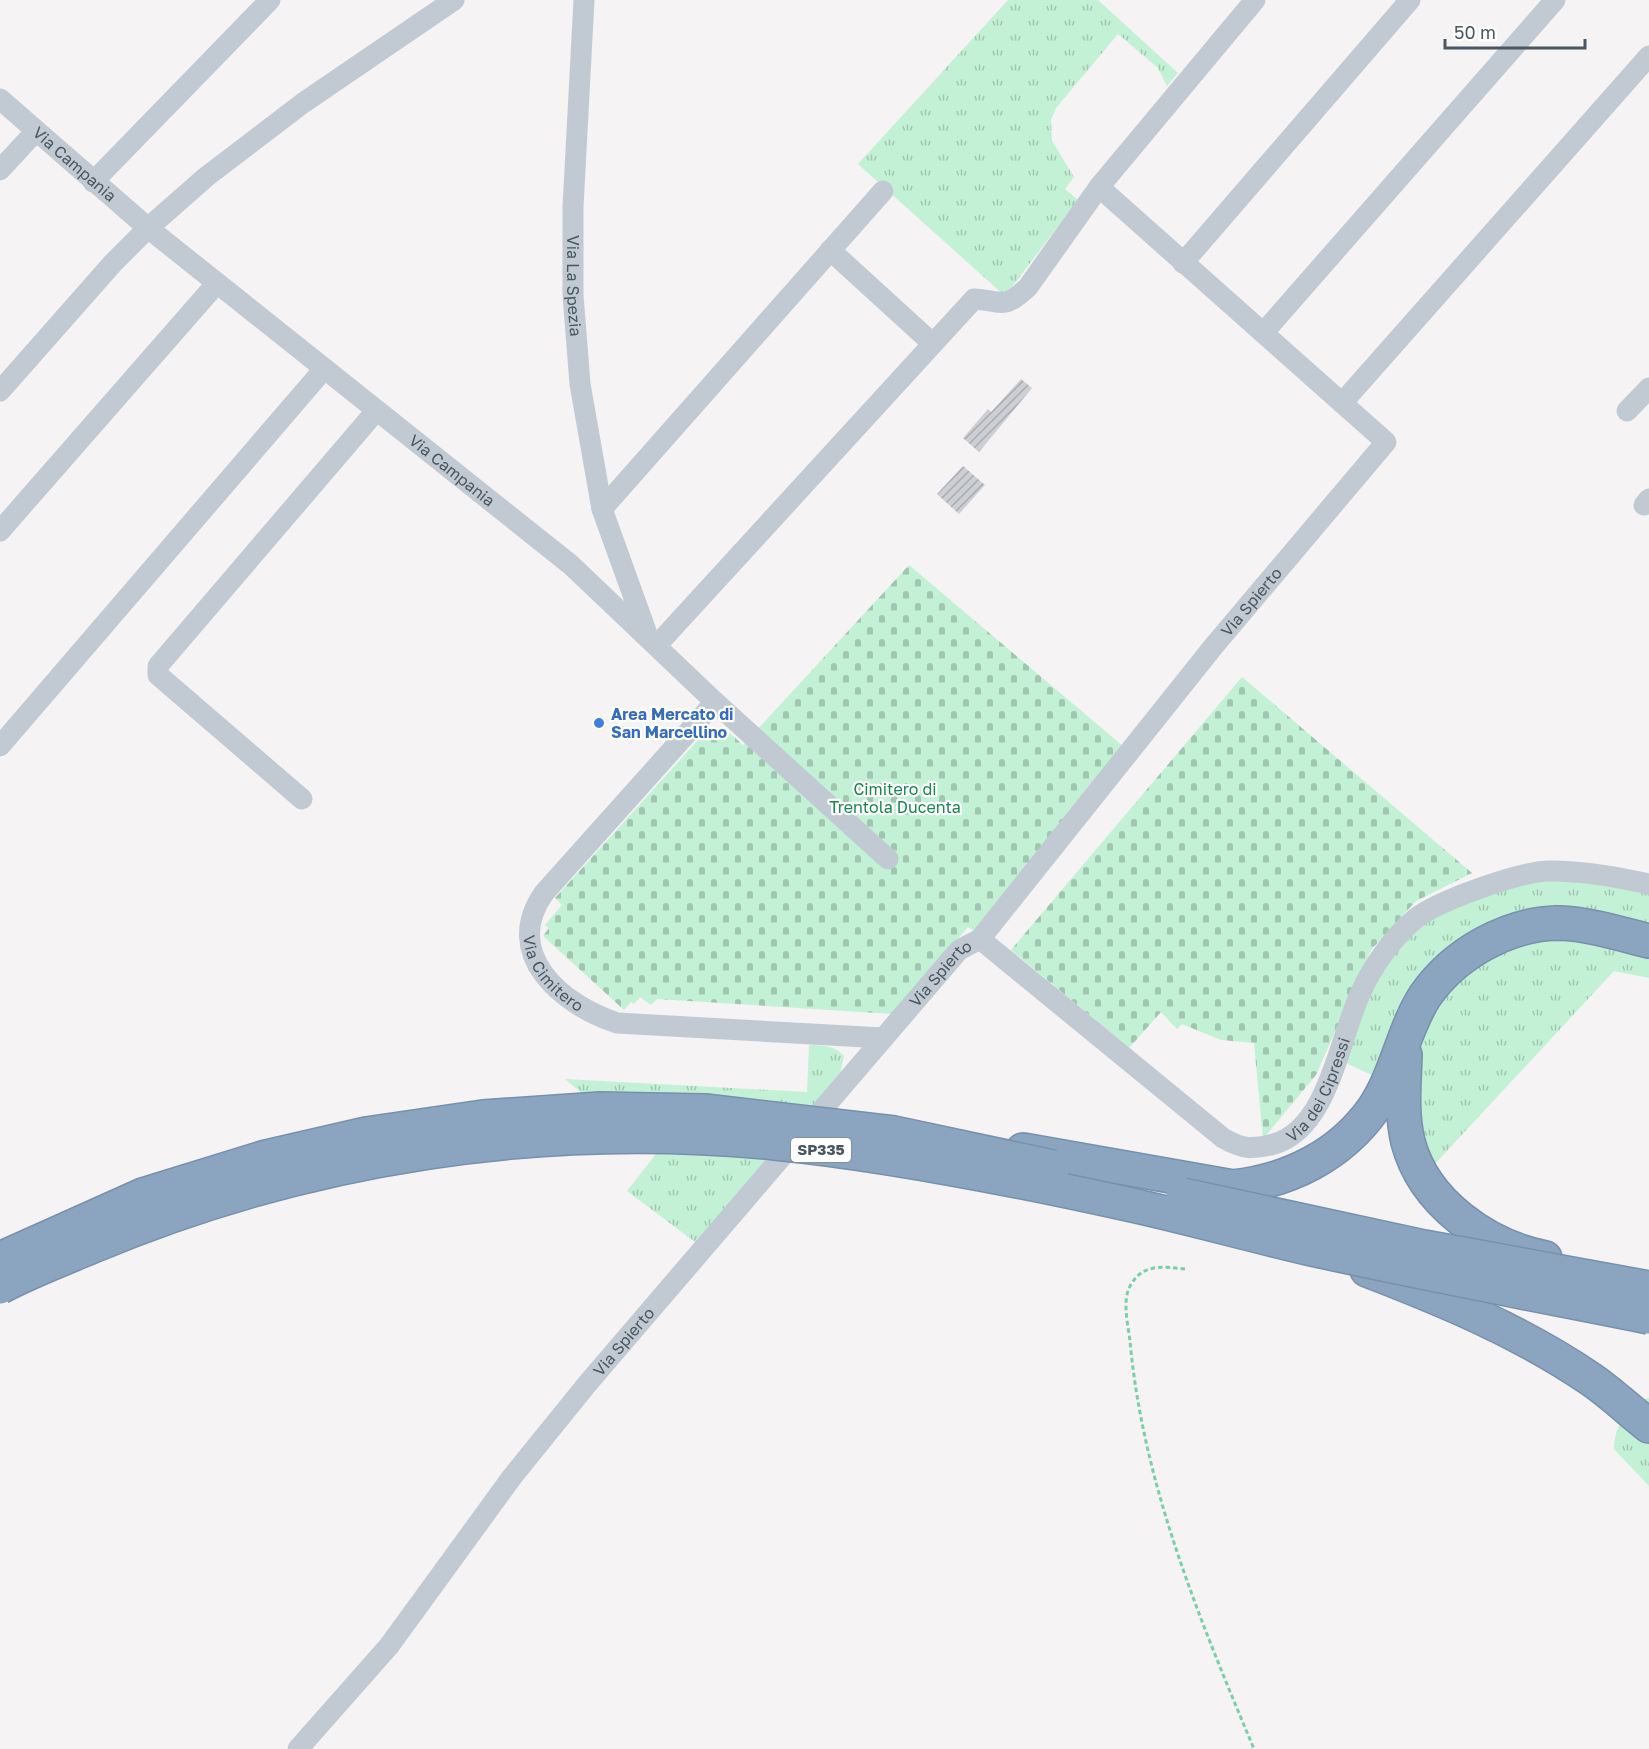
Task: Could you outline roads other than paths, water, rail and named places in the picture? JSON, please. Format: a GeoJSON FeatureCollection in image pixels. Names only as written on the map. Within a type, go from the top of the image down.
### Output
{"type":"FeatureCollection","features":[{"type":"Feature","properties":{"kind":"highway"},"geometry":{"type":"LineString","coordinates":[[1649,941],[1560,923],[1526,928],[1491,940],[1457,960],[1425,996],[1405,1037],[1391,1103],[1428,1184],[1452,1212],[1482,1234],[1519,1253],[1649,1280]]}},
{"type":"Feature","properties":{"kind":"highway"},"geometry":{"type":"LineString","coordinates":[[894,1133],[956,1138],[1233,1187],[1261,1184],[1305,1168],[1332,1152],[1353,1133],[1374,1107],[1391,1103]]}},
{"type":"Feature","properties":{"kind":"highway","name":"SP335"},"geometry":{"type":"LineString","coordinates":[[0,1259],[143,1196],[266,1157],[366,1134],[472,1119],[600,1110],[705,1111],[894,1133],[1424,1247],[1649,1288]]}},
{"type":"Feature","properties":{"kind":"highway","name":"SP335"},"geometry":{"type":"LineString","coordinates":[[0,1287],[129,1230],[244,1191],[330,1170],[446,1148],[540,1140],[657,1136],[776,1143],[923,1165],[1118,1202],[1315,1250],[1649,1317]]}},
{"type":"Feature","properties":{"kind":"highway"},"geometry":{"type":"LineString","coordinates":[[1315,1250],[1464,1308],[1538,1346],[1594,1381],[1649,1426]]}},
{"type":"Feature","properties":{"kind":"street"},"geometry":{"type":"LineString","coordinates":[[93,182],[270,0]]}},
{"type":"Feature","properties":{"kind":"street","name":"Via La Spezia"},"geometry":{"type":"LineString","coordinates":[[585,0],[573,207],[573,295],[580,384],[602,509],[652,640]]}},
{"type":"Feature","properties":{"kind":"street"},"geometry":{"type":"LineString","coordinates":[[652,640],[974,299],[1002,304],[1015,299],[1028,287],[1099,187],[1255,0]]}},
{"type":"Feature","properties":{"kind":"street"},"geometry":{"type":"LineString","coordinates":[[1183,263],[1410,0]]}},
{"type":"Feature","properties":{"kind":"street"},"geometry":{"type":"LineString","coordinates":[[1264,332],[1555,0]]}},
{"type":"Feature","properties":{"kind":"street"},"geometry":{"type":"LineString","coordinates":[[0,391],[147,228],[206,177],[303,103],[450,1]]}},
{"type":"Feature","properties":{"kind":"street"},"geometry":{"type":"LineString","coordinates":[[1342,403],[1649,56]]}},
{"type":"Feature","properties":{"kind":"street","name":"Via Campania"},"geometry":{"type":"LineString","coordinates":[[0,99],[147,228],[507,513],[605,597],[715,702],[888,859]]}},
{"type":"Feature","properties":{"kind":"street"},"geometry":{"type":"LineString","coordinates":[[0,170],[36,131]]}},
{"type":"Feature","properties":{"kind":"street","name":"Via Spierto"},"geometry":{"type":"LineString","coordinates":[[298,1749],[389,1646],[512,1477],[588,1383],[959,950],[980,939],[1213,647],[1386,442],[1099,187]]}},
{"type":"Feature","properties":{"kind":"street"},"geometry":{"type":"LineString","coordinates":[[602,509],[884,191]]}},
{"type":"Feature","properties":{"kind":"street"},"geometry":{"type":"LineString","coordinates":[[830,250],[932,343]]}},
{"type":"Feature","properties":{"kind":"street"},"geometry":{"type":"LineString","coordinates":[[0,531],[217,283]]}},
{"type":"Feature","properties":{"kind":"street"},"geometry":{"type":"LineString","coordinates":[[0,746],[324,369]]}},
{"type":"Feature","properties":{"kind":"street"},"geometry":{"type":"LineString","coordinates":[[1627,411],[1649,388]]}},
{"type":"Feature","properties":{"kind":"street"},"geometry":{"type":"LineString","coordinates":[[302,799],[158,675],[158,666],[376,411]]}},
{"type":"Feature","properties":{"kind":"street"},"geometry":{"type":"LineString","coordinates":[[605,597],[623,568]]}},
{"type":"Feature","properties":{"kind":"street","name":"Via Cimitero"},"geometry":{"type":"LineString","coordinates":[[715,702],[544,893],[534,907],[529,923],[528,940],[532,956],[540,971],[564,994],[592,1015],[617,1023],[883,1038]]}},
{"type":"Feature","properties":{"kind":"street","name":"Via dei Cipressi"},"geometry":{"type":"LineString","coordinates":[[980,939],[1223,1138],[1240,1148],[1253,1150],[1285,1140],[1317,1108],[1361,991],[1384,955],[1415,919],[1459,896],[1548,871],[1596,873],[1649,884]]}},
{"type":"Feature","properties":{"kind":"place","name":"Area Mercato di San Marcellino"},"geometry":{"type":"Point","coordinates":[599,723]}},
{"type":"Feature","properties":{"kind":"park label","name":"Cimitero di Trentola Ducenta"},"geometry":{"type":"Point","coordinates":[895,798]}}]}
